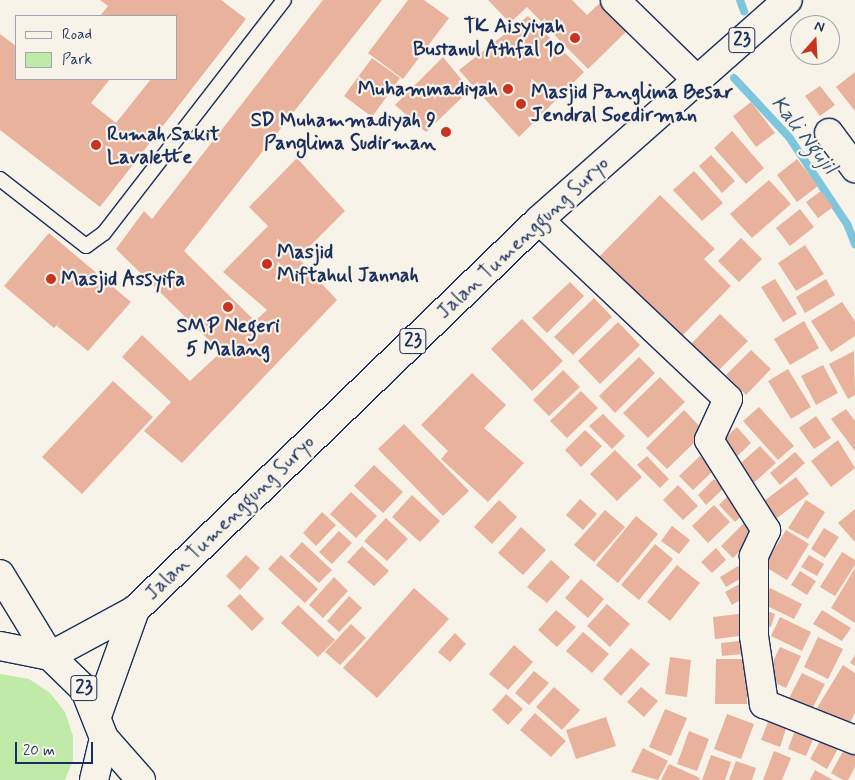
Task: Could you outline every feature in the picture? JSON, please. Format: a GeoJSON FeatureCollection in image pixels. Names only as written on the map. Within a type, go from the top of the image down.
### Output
{"type":"FeatureCollection","features":[{"type":"Feature","properties":{"kind":"main road"},"geometry":{"type":"LineString","coordinates":[[615,0],[697,80]]}},
{"type":"Feature","properties":{"kind":"main road","name":"Jalan Tumenggung Suryo"},"geometry":{"type":"LineString","coordinates":[[50,656],[135,610],[539,220],[788,0]]}},
{"type":"Feature","properties":{"kind":"main road"},"geometry":{"type":"LineString","coordinates":[[829,133],[855,168]]}},
{"type":"Feature","properties":{"kind":"main road"},"geometry":{"type":"LineString","coordinates":[[539,220],[728,399],[709,440],[711,450],[766,530],[754,556],[754,636],[764,704],[855,740]]}},
{"type":"Feature","properties":{"kind":"main road"},"geometry":{"type":"LineString","coordinates":[[0,574],[50,656]]}},
{"type":"Feature","properties":{"kind":"main road","name":"Jalan Tumenggung Suryo"},"geometry":{"type":"LineString","coordinates":[[100,727],[135,610]]}},
{"type":"Feature","properties":{"kind":"main road","name":"23"},"geometry":{"type":"LineString","coordinates":[[0,646],[50,656],[85,690],[100,727],[94,780]]}},
{"type":"Feature","properties":{"kind":"main road"},"geometry":{"type":"LineString","coordinates":[[100,727],[141,780]]}},
{"type":"Feature","properties":{"kind":"lane"},"geometry":{"type":"LineString","coordinates":[[0,179],[86,246],[104,233],[284,0]]}},
{"type":"Feature","properties":{"kind":"green space"},"geometry":{"type":"Polygon","coordinates":[[[0,674],[29,679],[50,693],[65,712],[73,736],[73,760],[65,780],[0,780],[0,674]]]}},
{"type":"Feature","properties":{"kind":"building"},"geometry":{"type":"Polygon","coordinates":[[[100,0],[221,0],[246,19],[100,207],[0,130],[0,34],[15,45],[15,80],[109,80],[91,103],[116,123],[150,80],[178,80],[178,15],[101,15],[108,6],[100,0]]]}},
{"type":"Feature","properties":{"kind":"building"},"geometry":{"type":"Polygon","coordinates":[[[323,0],[382,0],[184,251],[255,321],[267,310],[223,272],[268,226],[249,207],[297,158],[345,211],[298,258],[337,300],[182,463],[144,431],[171,402],[122,357],[142,335],[190,381],[221,352],[116,249],[144,211],[152,219],[323,0]]]}},
{"type":"Feature","properties":{"kind":"building"},"geometry":{"type":"Polygon","coordinates":[[[408,0],[424,0],[449,18],[403,79],[368,53],[408,0]]]}},
{"type":"Feature","properties":{"kind":"building"},"geometry":{"type":"Polygon","coordinates":[[[488,0],[572,0],[587,15],[603,0],[634,24],[588,69],[527,7],[510,23],[488,0]]]}},
{"type":"Feature","properties":{"kind":"building","name":"Masjid Panglima Besar Jendral Soedirman"},"geometry":{"type":"Polygon","coordinates":[[[528,16],[584,72],[519,137],[459,70],[528,16]]]}},
{"type":"Feature","properties":{"kind":"building"},"geometry":{"type":"Polygon","coordinates":[[[443,57],[470,90],[426,132],[395,105],[443,57]]]}},
{"type":"Feature","properties":{"kind":"building"},"geometry":{"type":"Polygon","coordinates":[[[372,58],[400,78],[372,117],[344,96],[372,58]]]}},
{"type":"Feature","properties":{"kind":"building"},"geometry":{"type":"Polygon","coordinates":[[[855,72],[855,111],[836,87],[855,72]]]}},
{"type":"Feature","properties":{"kind":"building"},"geometry":{"type":"Polygon","coordinates":[[[820,86],[835,105],[820,116],[805,96],[820,86]]]}},
{"type":"Feature","properties":{"kind":"building"},"geometry":{"type":"Polygon","coordinates":[[[751,102],[775,133],[756,147],[733,116],[751,102]]]}},
{"type":"Feature","properties":{"kind":"building"},"geometry":{"type":"Polygon","coordinates":[[[732,131],[764,168],[746,184],[714,148],[732,131]]]}},
{"type":"Feature","properties":{"kind":"building"},"geometry":{"type":"Polygon","coordinates":[[[711,155],[735,181],[722,193],[699,166],[711,155]]]}},
{"type":"Feature","properties":{"kind":"building"},"geometry":{"type":"Polygon","coordinates":[[[797,159],[818,186],[797,202],[777,175],[797,159]]]}},
{"type":"Feature","properties":{"kind":"building"},"geometry":{"type":"Polygon","coordinates":[[[694,171],[723,203],[702,221],[673,190],[694,171]]]}},
{"type":"Feature","properties":{"kind":"building"},"geometry":{"type":"Polygon","coordinates":[[[769,180],[791,204],[752,238],[730,214],[769,180]]]}},
{"type":"Feature","properties":{"kind":"building"},"geometry":{"type":"Polygon","coordinates":[[[821,191],[833,207],[818,218],[806,202],[821,191]]]}},
{"type":"Feature","properties":{"kind":"building"},"geometry":{"type":"Polygon","coordinates":[[[660,195],[715,249],[704,259],[731,286],[680,338],[599,257],[660,195]]]}},
{"type":"Feature","properties":{"kind":"building"},"geometry":{"type":"Polygon","coordinates":[[[800,209],[814,227],[790,246],[776,228],[800,209]]]}},
{"type":"Feature","properties":{"kind":"building","name":"Masjid Assyifa"},"geometry":{"type":"Polygon","coordinates":[[[49,233],[131,302],[88,351],[57,326],[61,321],[54,328],[4,286],[49,233]]]}},
{"type":"Feature","properties":{"kind":"building"},"geometry":{"type":"Polygon","coordinates":[[[741,238],[762,259],[739,282],[718,261],[741,238]]]}},
{"type":"Feature","properties":{"kind":"building"},"geometry":{"type":"Polygon","coordinates":[[[805,245],[824,274],[796,291],[778,263],[805,245]]]}},
{"type":"Feature","properties":{"kind":"building"},"geometry":{"type":"Polygon","coordinates":[[[775,279],[797,314],[783,322],[761,287],[775,279]]]}},
{"type":"Feature","properties":{"kind":"building"},"geometry":{"type":"Polygon","coordinates":[[[826,279],[835,295],[805,313],[796,297],[826,279]]]}},
{"type":"Feature","properties":{"kind":"building"},"geometry":{"type":"Polygon","coordinates":[[[570,282],[584,296],[547,333],[532,318],[570,282]]]}},
{"type":"Feature","properties":{"kind":"building"},"geometry":{"type":"Polygon","coordinates":[[[594,298],[612,317],[573,355],[554,337],[594,298]]]}},
{"type":"Feature","properties":{"kind":"building"},"geometry":{"type":"Polygon","coordinates":[[[842,302],[855,321],[855,336],[831,352],[811,321],[842,302]]]}},
{"type":"Feature","properties":{"kind":"building"},"geometry":{"type":"Polygon","coordinates":[[[720,314],[748,341],[717,372],[690,345],[720,314]]]}},
{"type":"Feature","properties":{"kind":"building"},"geometry":{"type":"Polygon","coordinates":[[[522,319],[563,361],[532,391],[491,349],[522,319]]]}},
{"type":"Feature","properties":{"kind":"building"},"geometry":{"type":"Polygon","coordinates":[[[804,321],[819,348],[790,365],[774,339],[804,321]]]}},
{"type":"Feature","properties":{"kind":"building"},"geometry":{"type":"Polygon","coordinates":[[[618,322],[640,345],[600,384],[578,361],[618,322]]]}},
{"type":"Feature","properties":{"kind":"building"},"geometry":{"type":"Polygon","coordinates":[[[751,350],[771,369],[746,395],[726,375],[751,350]]]}},
{"type":"Feature","properties":{"kind":"building"},"geometry":{"type":"Polygon","coordinates":[[[854,351],[855,395],[848,399],[829,364],[854,351]]]}},
{"type":"Feature","properties":{"kind":"building"},"geometry":{"type":"Polygon","coordinates":[[[639,357],[655,373],[615,413],[599,396],[639,357]]]}},
{"type":"Feature","properties":{"kind":"building"},"geometry":{"type":"Polygon","coordinates":[[[823,365],[838,393],[816,405],[801,376],[823,365]]]}},
{"type":"Feature","properties":{"kind":"building"},"geometry":{"type":"Polygon","coordinates":[[[788,369],[811,407],[791,419],[768,381],[788,369]]]}},
{"type":"Feature","properties":{"kind":"building"},"geometry":{"type":"Polygon","coordinates":[[[563,370],[580,387],[549,416],[533,400],[563,370]]]}},
{"type":"Feature","properties":{"kind":"building"},"geometry":{"type":"Polygon","coordinates":[[[472,373],[506,405],[484,428],[524,463],[488,502],[441,459],[448,451],[421,425],[472,373]]]}},
{"type":"Feature","properties":{"kind":"building"},"geometry":{"type":"Polygon","coordinates":[[[660,377],[685,402],[648,438],[623,413],[660,377]]]}},
{"type":"Feature","properties":{"kind":"building"},"geometry":{"type":"Polygon","coordinates":[[[113,381],[153,417],[82,494],[42,457],[113,381]]]}},
{"type":"Feature","properties":{"kind":"building"},"geometry":{"type":"Polygon","coordinates":[[[581,391],[598,408],[567,438],[550,421],[581,391]]]}},
{"type":"Feature","properties":{"kind":"building"},"geometry":{"type":"Polygon","coordinates":[[[759,407],[794,446],[778,460],[743,421],[759,407]]]}},
{"type":"Feature","properties":{"kind":"building"},"geometry":{"type":"Polygon","coordinates":[[[846,409],[855,421],[855,451],[831,419],[846,409]]]}},
{"type":"Feature","properties":{"kind":"building"},"geometry":{"type":"Polygon","coordinates":[[[684,410],[705,432],[667,469],[646,448],[684,410]]]}},
{"type":"Feature","properties":{"kind":"building"},"geometry":{"type":"Polygon","coordinates":[[[603,414],[625,436],[612,449],[589,426],[603,414]]]}},
{"type":"Feature","properties":{"kind":"building"},"geometry":{"type":"Polygon","coordinates":[[[816,416],[831,438],[814,449],[799,428],[816,416]]]}},
{"type":"Feature","properties":{"kind":"building"},"geometry":{"type":"Polygon","coordinates":[[[404,424],[469,491],[443,516],[378,449],[404,424]]]}},
{"type":"Feature","properties":{"kind":"building"},"geometry":{"type":"Polygon","coordinates":[[[737,427],[751,443],[731,462],[716,447],[737,427]]]}},
{"type":"Feature","properties":{"kind":"building"},"geometry":{"type":"Polygon","coordinates":[[[585,430],[602,446],[581,467],[565,450],[585,430]]]}},
{"type":"Feature","properties":{"kind":"building"},"geometry":{"type":"Polygon","coordinates":[[[838,440],[855,468],[831,487],[811,461],[838,440]]]}},
{"type":"Feature","properties":{"kind":"building"},"geometry":{"type":"Polygon","coordinates":[[[760,446],[776,463],[749,487],[733,470],[760,446]]]}},
{"type":"Feature","properties":{"kind":"building"},"geometry":{"type":"Polygon","coordinates":[[[615,450],[642,477],[617,501],[590,474],[615,450]]]}},
{"type":"Feature","properties":{"kind":"building"},"geometry":{"type":"Polygon","coordinates":[[[795,452],[805,463],[780,485],[770,473],[795,452]]]}},
{"type":"Feature","properties":{"kind":"building"},"geometry":{"type":"Polygon","coordinates":[[[647,456],[669,479],[660,488],[637,465],[647,456]]]}},
{"type":"Feature","properties":{"kind":"building"},"geometry":{"type":"Polygon","coordinates":[[[700,456],[714,470],[693,490],[679,476],[700,456]]]}},
{"type":"Feature","properties":{"kind":"building"},"geometry":{"type":"Polygon","coordinates":[[[374,465],[403,492],[383,513],[354,486],[374,465]]]}},
{"type":"Feature","properties":{"kind":"building"},"geometry":{"type":"Polygon","coordinates":[[[796,477],[809,494],[769,524],[756,507],[796,477]]]}},
{"type":"Feature","properties":{"kind":"building"},"geometry":{"type":"Polygon","coordinates":[[[714,479],[724,488],[706,505],[698,495],[714,479]]]}},
{"type":"Feature","properties":{"kind":"building"},"geometry":{"type":"Polygon","coordinates":[[[678,485],[698,506],[683,520],[663,500],[678,485]]]}},
{"type":"Feature","properties":{"kind":"building"},"geometry":{"type":"Polygon","coordinates":[[[351,492],[377,516],[356,538],[330,514],[351,492]]]}},
{"type":"Feature","properties":{"kind":"building"},"geometry":{"type":"Polygon","coordinates":[[[732,492],[749,509],[735,522],[719,505],[732,492]]]}},
{"type":"Feature","properties":{"kind":"building"},"geometry":{"type":"Polygon","coordinates":[[[412,495],[440,521],[420,542],[392,517],[412,495]]]}},
{"type":"Feature","properties":{"kind":"building"},"geometry":{"type":"Polygon","coordinates":[[[580,499],[597,514],[583,530],[566,515],[580,499]]]}},
{"type":"Feature","properties":{"kind":"building"},"geometry":{"type":"Polygon","coordinates":[[[499,500],[517,517],[492,544],[474,527],[499,500]]]}},
{"type":"Feature","properties":{"kind":"building"},"geometry":{"type":"Polygon","coordinates":[[[806,500],[825,512],[808,539],[788,528],[806,500]]]}},
{"type":"Feature","properties":{"kind":"building"},"geometry":{"type":"Polygon","coordinates":[[[714,505],[730,522],[708,543],[692,526],[714,505]]]}},
{"type":"Feature","properties":{"kind":"building"},"geometry":{"type":"Polygon","coordinates":[[[855,509],[855,542],[838,523],[855,509]]]}},
{"type":"Feature","properties":{"kind":"building"},"geometry":{"type":"Polygon","coordinates":[[[605,510],[625,527],[594,562],[574,545],[605,510]]]}},
{"type":"Feature","properties":{"kind":"building"},"geometry":{"type":"Polygon","coordinates":[[[322,512],[336,525],[316,546],[303,533],[322,512]]]}},
{"type":"Feature","properties":{"kind":"building"},"geometry":{"type":"Polygon","coordinates":[[[636,516],[658,534],[618,583],[596,565],[636,516]]]}},
{"type":"Feature","properties":{"kind":"building"},"geometry":{"type":"Polygon","coordinates":[[[386,518],[408,539],[387,561],[364,541],[386,518]]]}},
{"type":"Feature","properties":{"kind":"building"},"geometry":{"type":"Polygon","coordinates":[[[748,519],[760,532],[733,558],[721,546],[748,519]]]}},
{"type":"Feature","properties":{"kind":"building"},"geometry":{"type":"Polygon","coordinates":[[[672,526],[690,540],[679,554],[661,541],[672,526]]]}},
{"type":"Feature","properties":{"kind":"building"},"geometry":{"type":"Polygon","coordinates":[[[521,527],[546,550],[523,575],[498,553],[521,527]]]}},
{"type":"Feature","properties":{"kind":"building"},"geometry":{"type":"Polygon","coordinates":[[[824,528],[839,537],[825,558],[811,549],[824,528]]]}},
{"type":"Feature","properties":{"kind":"building"},"geometry":{"type":"Polygon","coordinates":[[[786,530],[809,544],[787,580],[764,566],[786,530]]]}},
{"type":"Feature","properties":{"kind":"building"},"geometry":{"type":"Polygon","coordinates":[[[339,531],[352,543],[332,564],[319,552],[339,531]]]}},
{"type":"Feature","properties":{"kind":"building"},"geometry":{"type":"Polygon","coordinates":[[[302,542],[332,570],[319,583],[289,556],[302,542]]]}},
{"type":"Feature","properties":{"kind":"building"},"geometry":{"type":"Polygon","coordinates":[[[655,544],[673,559],[639,600],[621,585],[655,544]]]}},
{"type":"Feature","properties":{"kind":"building"},"geometry":{"type":"Polygon","coordinates":[[[362,546],[389,571],[374,586],[347,562],[362,546]]]}},
{"type":"Feature","properties":{"kind":"building"},"geometry":{"type":"Polygon","coordinates":[[[716,548],[726,560],[712,573],[701,562],[716,548]]]}},
{"type":"Feature","properties":{"kind":"building"},"geometry":{"type":"Polygon","coordinates":[[[842,552],[855,560],[855,565],[835,596],[820,587],[842,552]]]}},
{"type":"Feature","properties":{"kind":"building"},"geometry":{"type":"Polygon","coordinates":[[[246,555],[260,568],[240,590],[226,576],[246,555]]]}},
{"type":"Feature","properties":{"kind":"building"},"geometry":{"type":"Polygon","coordinates":[[[281,555],[318,589],[305,603],[268,569],[281,555]]]}},
{"type":"Feature","properties":{"kind":"building"},"geometry":{"type":"Polygon","coordinates":[[[809,555],[824,564],[817,576],[801,567],[809,555]]]}},
{"type":"Feature","properties":{"kind":"building"},"geometry":{"type":"Polygon","coordinates":[[[551,560],[570,577],[547,603],[527,587],[551,560]]]}},
{"type":"Feature","properties":{"kind":"building"},"geometry":{"type":"Polygon","coordinates":[[[677,565],[700,583],[670,621],[647,602],[677,565]]]}},
{"type":"Feature","properties":{"kind":"building"},"geometry":{"type":"Polygon","coordinates":[[[738,566],[745,576],[726,587],[720,577],[738,566]]]}},
{"type":"Feature","properties":{"kind":"building"},"geometry":{"type":"Polygon","coordinates":[[[855,568],[855,623],[831,608],[855,568]]]}},
{"type":"Feature","properties":{"kind":"building"},"geometry":{"type":"Polygon","coordinates":[[[800,571],[816,581],[807,595],[791,585],[800,571]]]}},
{"type":"Feature","properties":{"kind":"building"},"geometry":{"type":"Polygon","coordinates":[[[334,577],[348,591],[323,618],[309,605],[334,577]]]}},
{"type":"Feature","properties":{"kind":"building"},"geometry":{"type":"Polygon","coordinates":[[[581,579],[604,599],[588,618],[565,598],[581,579]]]}},
{"type":"Feature","properties":{"kind":"building"},"geometry":{"type":"Polygon","coordinates":[[[743,582],[750,594],[732,605],[725,592],[743,582]]]}},
{"type":"Feature","properties":{"kind":"building"},"geometry":{"type":"Polygon","coordinates":[[[414,588],[449,619],[377,698],[343,668],[414,588]]]}},
{"type":"Feature","properties":{"kind":"building"},"geometry":{"type":"Polygon","coordinates":[[[770,588],[802,604],[794,619],[763,604],[770,588]]]}},
{"type":"Feature","properties":{"kind":"building"},"geometry":{"type":"Polygon","coordinates":[[[240,594],[264,619],[252,631],[227,606],[240,594]]]}},
{"type":"Feature","properties":{"kind":"building"},"geometry":{"type":"Polygon","coordinates":[[[349,596],[362,608],[339,632],[327,621],[349,596]]]}},
{"type":"Feature","properties":{"kind":"building"},"geometry":{"type":"Polygon","coordinates":[[[607,604],[630,624],[610,647],[587,626],[607,604]]]}},
{"type":"Feature","properties":{"kind":"building"},"geometry":{"type":"Polygon","coordinates":[[[298,605],[335,640],[318,657],[281,623],[298,605]]]}},
{"type":"Feature","properties":{"kind":"building"},"geometry":{"type":"Polygon","coordinates":[[[556,610],[576,627],[557,647],[538,630],[556,610]]]}},
{"type":"Feature","properties":{"kind":"building"},"geometry":{"type":"Polygon","coordinates":[[[764,610],[775,614],[771,627],[759,623],[764,610]]]}},
{"type":"Feature","properties":{"kind":"building"},"geometry":{"type":"Polygon","coordinates":[[[822,610],[851,628],[842,641],[813,624],[822,610]]]}},
{"type":"Feature","properties":{"kind":"building"},"geometry":{"type":"Polygon","coordinates":[[[746,613],[748,635],[715,639],[713,617],[746,613]]]}},
{"type":"Feature","properties":{"kind":"building"},"geometry":{"type":"Polygon","coordinates":[[[780,617],[811,632],[802,651],[771,636],[780,617]]]}},
{"type":"Feature","properties":{"kind":"building"},"geometry":{"type":"Polygon","coordinates":[[[351,624],[366,638],[340,665],[325,652],[351,624]]]}},
{"type":"Feature","properties":{"kind":"building"},"geometry":{"type":"Polygon","coordinates":[[[583,632],[609,654],[592,673],[566,651],[583,632]]]}},
{"type":"Feature","properties":{"kind":"building"},"geometry":{"type":"Polygon","coordinates":[[[455,633],[466,644],[450,662],[438,652],[455,633]]]}},
{"type":"Feature","properties":{"kind":"building"},"geometry":{"type":"Polygon","coordinates":[[[818,637],[843,649],[828,679],[804,667],[818,637]]]}},
{"type":"Feature","properties":{"kind":"building"},"geometry":{"type":"Polygon","coordinates":[[[749,640],[751,653],[722,656],[721,643],[749,640]]]}},
{"type":"Feature","properties":{"kind":"building"},"geometry":{"type":"Polygon","coordinates":[[[514,645],[533,662],[508,690],[489,674],[514,645]]]}},
{"type":"Feature","properties":{"kind":"building"},"geometry":{"type":"Polygon","coordinates":[[[780,647],[801,656],[786,688],[765,678],[780,647]]]}},
{"type":"Feature","properties":{"kind":"building"},"geometry":{"type":"Polygon","coordinates":[[[631,648],[650,664],[621,696],[603,679],[631,648]]]}},
{"type":"Feature","properties":{"kind":"building"},"geometry":{"type":"Polygon","coordinates":[[[855,655],[855,666],[850,663],[855,655]]]}},
{"type":"Feature","properties":{"kind":"building"},"geometry":{"type":"Polygon","coordinates":[[[670,657],[691,660],[687,697],[665,694],[670,657]]]}},
{"type":"Feature","properties":{"kind":"building"},"geometry":{"type":"Polygon","coordinates":[[[716,659],[747,659],[747,704],[715,704],[716,659]]]}},
{"type":"Feature","properties":{"kind":"building"},"geometry":{"type":"Polygon","coordinates":[[[843,665],[855,673],[855,713],[848,726],[817,708],[843,665]]]}},
{"type":"Feature","properties":{"kind":"building"},"geometry":{"type":"Polygon","coordinates":[[[534,671],[549,683],[529,705],[515,693],[534,671]]]}},
{"type":"Feature","properties":{"kind":"building"},"geometry":{"type":"Polygon","coordinates":[[[802,673],[825,684],[809,715],[786,704],[802,673]]]}},
{"type":"Feature","properties":{"kind":"building"},"geometry":{"type":"Polygon","coordinates":[[[554,687],[580,710],[562,730],[536,707],[554,687]]]}},
{"type":"Feature","properties":{"kind":"building"},"geometry":{"type":"Polygon","coordinates":[[[641,687],[658,701],[644,717],[627,702],[641,687]]]}},
{"type":"Feature","properties":{"kind":"building"},"geometry":{"type":"Polygon","coordinates":[[[506,694],[523,709],[508,725],[492,710],[506,694]]]}},
{"type":"Feature","properties":{"kind":"building"},"geometry":{"type":"Polygon","coordinates":[[[665,709],[687,718],[671,756],[649,747],[665,709]]]}},
{"type":"Feature","properties":{"kind":"building"},"geometry":{"type":"Polygon","coordinates":[[[535,713],[566,741],[551,757],[520,730],[535,713]]]}},
{"type":"Feature","properties":{"kind":"building"},"geometry":{"type":"Polygon","coordinates":[[[727,714],[754,724],[741,759],[714,749],[727,714]]]}},
{"type":"Feature","properties":{"kind":"building"},"geometry":{"type":"Polygon","coordinates":[[[771,714],[789,720],[780,747],[761,740],[771,714]]]}},
{"type":"Feature","properties":{"kind":"building"},"geometry":{"type":"Polygon","coordinates":[[[606,717],[616,746],[576,759],[566,730],[606,717]]]}},
{"type":"Feature","properties":{"kind":"building"},"geometry":{"type":"Polygon","coordinates":[[[797,725],[816,732],[806,756],[788,749],[797,725]]]}},
{"type":"Feature","properties":{"kind":"building"},"geometry":{"type":"Polygon","coordinates":[[[689,731],[709,739],[697,771],[677,764],[689,731]]]}},
{"type":"Feature","properties":{"kind":"building"},"geometry":{"type":"Polygon","coordinates":[[[823,736],[840,745],[827,769],[810,759],[823,736]]]}},
{"type":"Feature","properties":{"kind":"building"},"geometry":{"type":"Polygon","coordinates":[[[846,746],[855,752],[855,767],[848,780],[843,780],[831,773],[846,746]]]}},
{"type":"Feature","properties":{"kind":"building"},"geometry":{"type":"Polygon","coordinates":[[[643,748],[668,761],[658,780],[631,772],[643,748]]]}},
{"type":"Feature","properties":{"kind":"building"},"geometry":{"type":"Polygon","coordinates":[[[774,751],[791,758],[782,780],[763,780],[774,751]]]}},
{"type":"Feature","properties":{"kind":"building"},"geometry":{"type":"Polygon","coordinates":[[[711,755],[731,762],[725,780],[702,780],[711,755]]]}},
{"type":"Feature","properties":{"kind":"building"},"geometry":{"type":"Polygon","coordinates":[[[736,761],[756,768],[752,780],[729,780],[736,761]]]}},
{"type":"Feature","properties":{"kind":"building"},"geometry":{"type":"Polygon","coordinates":[[[669,764],[700,778],[699,780],[661,780],[669,764]]]}},
{"type":"Feature","properties":{"kind":"building"},"geometry":{"type":"Polygon","coordinates":[[[815,770],[833,780],[810,780],[815,770]]]}},
{"type":"Feature","properties":{"kind":"waterway","name":"Kali Ngujil"},"geometry":{"type":"LineString","coordinates":[[740,0],[744,11]]}},
{"type":"Feature","properties":{"kind":"waterway","name":"Kali Ngujil"},"geometry":{"type":"LineString","coordinates":[[734,78],[789,137],[847,224],[855,244]]}},
{"type":"Feature","properties":{"kind":"place","name":"TK Aisyiyah Bustanul Athfal 10"},"geometry":{"type":"Point","coordinates":[575,38]}},
{"type":"Feature","properties":{"kind":"place","name":"Muhammadiyah"},"geometry":{"type":"Point","coordinates":[508,89]}},
{"type":"Feature","properties":{"kind":"place","name":"Masjid Panglima Besar Jendral Soedirman"},"geometry":{"type":"Point","coordinates":[521,104]}},
{"type":"Feature","properties":{"kind":"place","name":"SD Muhammadiyah 9 Panglima Sudirman"},"geometry":{"type":"Point","coordinates":[446,132]}},
{"type":"Feature","properties":{"kind":"place","name":"Rumah Sakit Lavalette"},"geometry":{"type":"Point","coordinates":[96,145]}},
{"type":"Feature","properties":{"kind":"place","name":"Masjid Miftahul Jannah"},"geometry":{"type":"Point","coordinates":[267,264]}},
{"type":"Feature","properties":{"kind":"place","name":"Masjid Assyifa"},"geometry":{"type":"Point","coordinates":[51,279]}},
{"type":"Feature","properties":{"kind":"place","name":"SMP Negeri 5 Malang"},"geometry":{"type":"Point","coordinates":[228,307]}}]}
